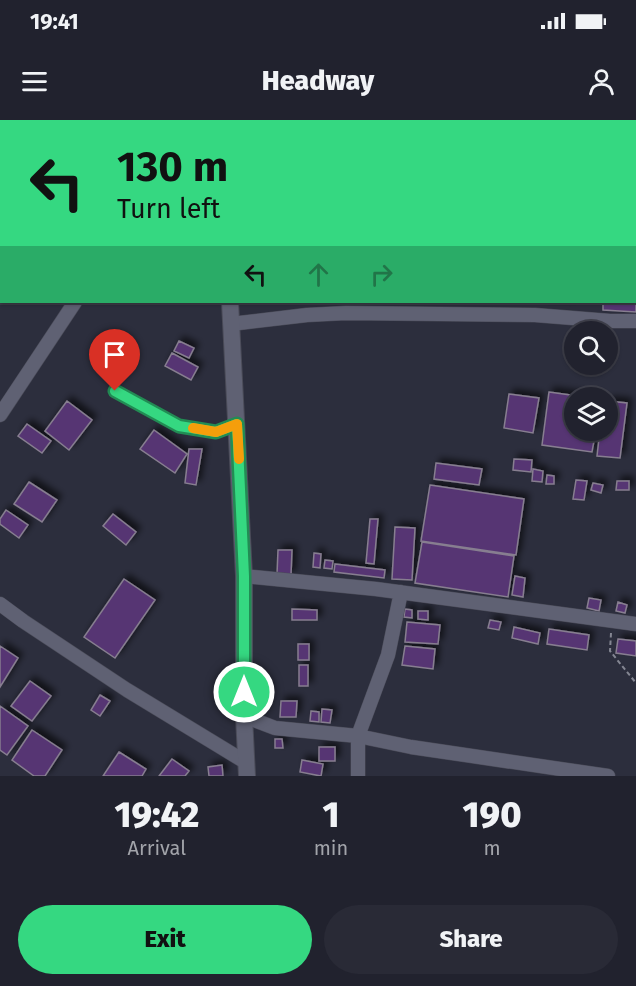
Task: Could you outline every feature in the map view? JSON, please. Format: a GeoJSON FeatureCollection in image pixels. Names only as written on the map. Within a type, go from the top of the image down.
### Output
{"type":"FeatureCollection","features":[{"type":"Feature","properties":{"kind":"street"},"geometry":{"type":"LineString","coordinates":[[0,415],[74,303]]}},
{"type":"Feature","properties":{"kind":"street"},"geometry":{"type":"LineString","coordinates":[[230,303],[244,576],[244,716],[247,770]]}},
{"type":"Feature","properties":{"kind":"street"},"geometry":{"type":"LineString","coordinates":[[231,324],[307,315],[346,307],[636,321]]}},
{"type":"Feature","properties":{"kind":"street"},"geometry":{"type":"LineString","coordinates":[[244,576],[400,592],[636,624]]}},
{"type":"Feature","properties":{"kind":"street"},"geometry":{"type":"LineString","coordinates":[[358,776],[358,736],[388,655],[400,592]]}},
{"type":"Feature","properties":{"kind":"street"},"geometry":{"type":"LineString","coordinates":[[0,604],[247,770]]}},
{"type":"Feature","properties":{"kind":"street"},"geometry":{"type":"LineString","coordinates":[[244,716],[275,728],[358,736],[411,747],[608,776]]}},
{"type":"Feature","properties":{"kind":"lane"},"geometry":{"type":"LineString","coordinates":[[115,391],[179,426],[216,432],[237,424]]}},
{"type":"Feature","properties":{"kind":"path"},"geometry":{"type":"LineString","coordinates":[[611,621],[610,651],[636,683]]}},
{"type":"Feature","properties":{"kind":"building"},"geometry":{"type":"Polygon","coordinates":[[[603,303],[636,303],[636,312],[603,310],[603,303]]]}},
{"type":"Feature","properties":{"kind":"building"},"geometry":{"type":"Polygon","coordinates":[[[179,341],[194,348],[189,358],[174,351],[179,341]]]}},
{"type":"Feature","properties":{"kind":"building"},"geometry":{"type":"Polygon","coordinates":[[[172,353],[198,367],[191,380],[165,366],[172,353]]]}},
{"type":"Feature","properties":{"kind":"building"},"geometry":{"type":"Polygon","coordinates":[[[549,392],[564,394],[564,441],[594,441],[592,452],[542,445],[549,392]]]}},
{"type":"Feature","properties":{"kind":"building"},"geometry":{"type":"Polygon","coordinates":[[[509,394],[539,398],[533,433],[504,428],[509,394]]]}},
{"type":"Feature","properties":{"kind":"building"},"geometry":{"type":"Polygon","coordinates":[[[67,401],[92,420],[69,450],[45,431],[67,401]]]}},
{"type":"Feature","properties":{"kind":"building"},"geometry":{"type":"Polygon","coordinates":[[[618,402],[627,403],[620,458],[597,456],[599,441],[618,441],[618,402]]]}},
{"type":"Feature","properties":{"kind":"building"},"geometry":{"type":"Polygon","coordinates":[[[27,424],[51,441],[42,453],[18,436],[27,424]]]}},
{"type":"Feature","properties":{"kind":"building"},"geometry":{"type":"Polygon","coordinates":[[[154,430],[187,454],[175,473],[140,449],[154,430]]]}},
{"type":"Feature","properties":{"kind":"building"},"geometry":{"type":"Polygon","coordinates":[[[189,449],[202,449],[196,485],[185,483],[189,449]]]}},
{"type":"Feature","properties":{"kind":"building"},"geometry":{"type":"Polygon","coordinates":[[[514,459],[532,460],[531,472],[513,470],[514,459]]]}},
{"type":"Feature","properties":{"kind":"building"},"geometry":{"type":"Polygon","coordinates":[[[436,463],[482,469],[479,485],[434,479],[436,463]]]}},
{"type":"Feature","properties":{"kind":"building"},"geometry":{"type":"Polygon","coordinates":[[[533,469],[543,471],[542,482],[532,481],[533,469]]]}},
{"type":"Feature","properties":{"kind":"building"},"geometry":{"type":"Polygon","coordinates":[[[547,475],[554,476],[554,484],[546,484],[547,475]]]}},
{"type":"Feature","properties":{"kind":"building"},"geometry":{"type":"Polygon","coordinates":[[[576,480],[587,481],[584,500],[573,499],[576,480]]]}},
{"type":"Feature","properties":{"kind":"building"},"geometry":{"type":"Polygon","coordinates":[[[617,481],[629,481],[629,490],[616,490],[617,481]]]}},
{"type":"Feature","properties":{"kind":"building"},"geometry":{"type":"Polygon","coordinates":[[[29,482],[57,500],[42,522],[14,504],[29,482]]]}},
{"type":"Feature","properties":{"kind":"building"},"geometry":{"type":"Polygon","coordinates":[[[593,483],[603,485],[601,493],[591,490],[593,483]]]}},
{"type":"Feature","properties":{"kind":"building"},"geometry":{"type":"Polygon","coordinates":[[[430,485],[524,499],[516,555],[421,541],[430,485]]]}},
{"type":"Feature","properties":{"kind":"building"},"geometry":{"type":"Polygon","coordinates":[[[6,510],[28,525],[19,538],[0,524],[0,519],[6,510]]]}},
{"type":"Feature","properties":{"kind":"building"},"geometry":{"type":"Polygon","coordinates":[[[113,514],[136,532],[126,545],[103,526],[113,514]]]}},
{"type":"Feature","properties":{"kind":"building"},"geometry":{"type":"Polygon","coordinates":[[[370,519],[378,519],[374,564],[366,563],[370,519]]]}},
{"type":"Feature","properties":{"kind":"building"},"geometry":{"type":"Polygon","coordinates":[[[395,527],[415,528],[412,580],[392,579],[395,527]]]}},
{"type":"Feature","properties":{"kind":"building"},"geometry":{"type":"Polygon","coordinates":[[[422,542],[514,556],[508,597],[415,583],[422,542]]]}},
{"type":"Feature","properties":{"kind":"building"},"geometry":{"type":"Polygon","coordinates":[[[278,550],[292,550],[291,575],[277,574],[278,550]]]}},
{"type":"Feature","properties":{"kind":"building"},"geometry":{"type":"Polygon","coordinates":[[[314,553],[321,554],[320,568],[313,567],[314,553]]]}},
{"type":"Feature","properties":{"kind":"building"},"geometry":{"type":"Polygon","coordinates":[[[325,560],[333,561],[332,569],[324,568],[325,560]]]}},
{"type":"Feature","properties":{"kind":"building"},"geometry":{"type":"Polygon","coordinates":[[[335,564],[385,570],[384,578],[334,572],[335,564]]]}},
{"type":"Feature","properties":{"kind":"building"},"geometry":{"type":"Polygon","coordinates":[[[515,576],[525,578],[523,597],[512,595],[515,576]]]}},
{"type":"Feature","properties":{"kind":"building"},"geometry":{"type":"Polygon","coordinates":[[[124,579],[155,600],[115,658],[84,637],[124,579]]]}},
{"type":"Feature","properties":{"kind":"building"},"geometry":{"type":"Polygon","coordinates":[[[589,598],[601,600],[599,611],[587,608],[589,598]]]}},
{"type":"Feature","properties":{"kind":"building"},"geometry":{"type":"Polygon","coordinates":[[[618,602],[627,605],[625,613],[616,611],[618,602]]]}},
{"type":"Feature","properties":{"kind":"building"},"geometry":{"type":"Polygon","coordinates":[[[292,609],[317,610],[317,620],[292,620],[292,609]]]}},
{"type":"Feature","properties":{"kind":"building"},"geometry":{"type":"Polygon","coordinates":[[[405,609],[412,610],[412,618],[404,617],[405,609]]]}},
{"type":"Feature","properties":{"kind":"building"},"geometry":{"type":"Polygon","coordinates":[[[418,611],[428,611],[428,620],[418,619],[418,611]]]}},
{"type":"Feature","properties":{"kind":"building"},"geometry":{"type":"Polygon","coordinates":[[[490,620],[501,622],[499,630],[488,628],[490,620]]]}},
{"type":"Feature","properties":{"kind":"building"},"geometry":{"type":"Polygon","coordinates":[[[407,622],[440,625],[438,644],[405,642],[407,622]]]}},
{"type":"Feature","properties":{"kind":"building"},"geometry":{"type":"Polygon","coordinates":[[[514,627],[540,633],[538,644],[512,638],[514,627]]]}},
{"type":"Feature","properties":{"kind":"building"},"geometry":{"type":"Polygon","coordinates":[[[549,629],[589,635],[587,650],[547,644],[549,629]]]}},
{"type":"Feature","properties":{"kind":"building"},"geometry":{"type":"Polygon","coordinates":[[[618,639],[636,641],[636,656],[616,653],[618,639]]]}},
{"type":"Feature","properties":{"kind":"building"},"geometry":{"type":"Polygon","coordinates":[[[298,644],[309,644],[309,660],[298,660],[298,644]]]}},
{"type":"Feature","properties":{"kind":"building"},"geometry":{"type":"Polygon","coordinates":[[[0,646],[18,658],[0,687],[0,646]]]}},
{"type":"Feature","properties":{"kind":"building"},"geometry":{"type":"Polygon","coordinates":[[[405,646],[435,649],[433,669],[402,665],[405,646]]]}},
{"type":"Feature","properties":{"kind":"building"},"geometry":{"type":"Polygon","coordinates":[[[299,665],[308,665],[308,686],[299,686],[299,665]]]}},
{"type":"Feature","properties":{"kind":"building"},"geometry":{"type":"Polygon","coordinates":[[[30,681],[51,696],[32,721],[11,706],[30,681]]]}},
{"type":"Feature","properties":{"kind":"building"},"geometry":{"type":"Polygon","coordinates":[[[100,695],[110,701],[100,716],[91,710],[100,695]]]}},
{"type":"Feature","properties":{"kind":"building"},"geometry":{"type":"Polygon","coordinates":[[[281,701],[297,701],[296,717],[280,717],[281,701]]]}},
{"type":"Feature","properties":{"kind":"building"},"geometry":{"type":"Polygon","coordinates":[[[0,706],[28,726],[7,755],[0,750],[0,706]]]}},
{"type":"Feature","properties":{"kind":"building"},"geometry":{"type":"Polygon","coordinates":[[[322,709],[332,710],[330,723],[321,722],[322,709]]]}},
{"type":"Feature","properties":{"kind":"building"},"geometry":{"type":"Polygon","coordinates":[[[311,711],[319,712],[319,722],[310,721],[311,711]]]}},
{"type":"Feature","properties":{"kind":"building"},"geometry":{"type":"Polygon","coordinates":[[[32,730],[62,750],[45,776],[34,776],[12,760],[32,730]]]}},
{"type":"Feature","properties":{"kind":"building"},"geometry":{"type":"Polygon","coordinates":[[[275,739],[282,739],[283,748],[275,748],[275,739]]]}},
{"type":"Feature","properties":{"kind":"building"},"geometry":{"type":"Polygon","coordinates":[[[319,747],[335,747],[335,761],[319,761],[319,747]]]}},
{"type":"Feature","properties":{"kind":"building"},"geometry":{"type":"Polygon","coordinates":[[[119,752],[146,769],[142,776],[103,776],[119,752]]]}},
{"type":"Feature","properties":{"kind":"building"},"geometry":{"type":"Polygon","coordinates":[[[172,759],[189,771],[185,776],[159,776],[172,759]]]}},
{"type":"Feature","properties":{"kind":"building"},"geometry":{"type":"Polygon","coordinates":[[[302,760],[323,764],[321,776],[300,772],[302,760]]]}},
{"type":"Feature","properties":{"kind":"building"},"geometry":{"type":"Polygon","coordinates":[[[222,765],[223,776],[209,776],[208,767],[222,765]]]}},
{"type":"Feature","properties":{"kind":"slow traffic"},"geometry":{"type":"LineString","coordinates":[[193,428],[216,432],[237,424],[239,459]]}},
{"type":"Feature","properties":{"kind":"route"},"geometry":{"type":"LineString","coordinates":[[115,391],[179,426],[216,432],[237,424],[244,576],[244,692]]}}]}
